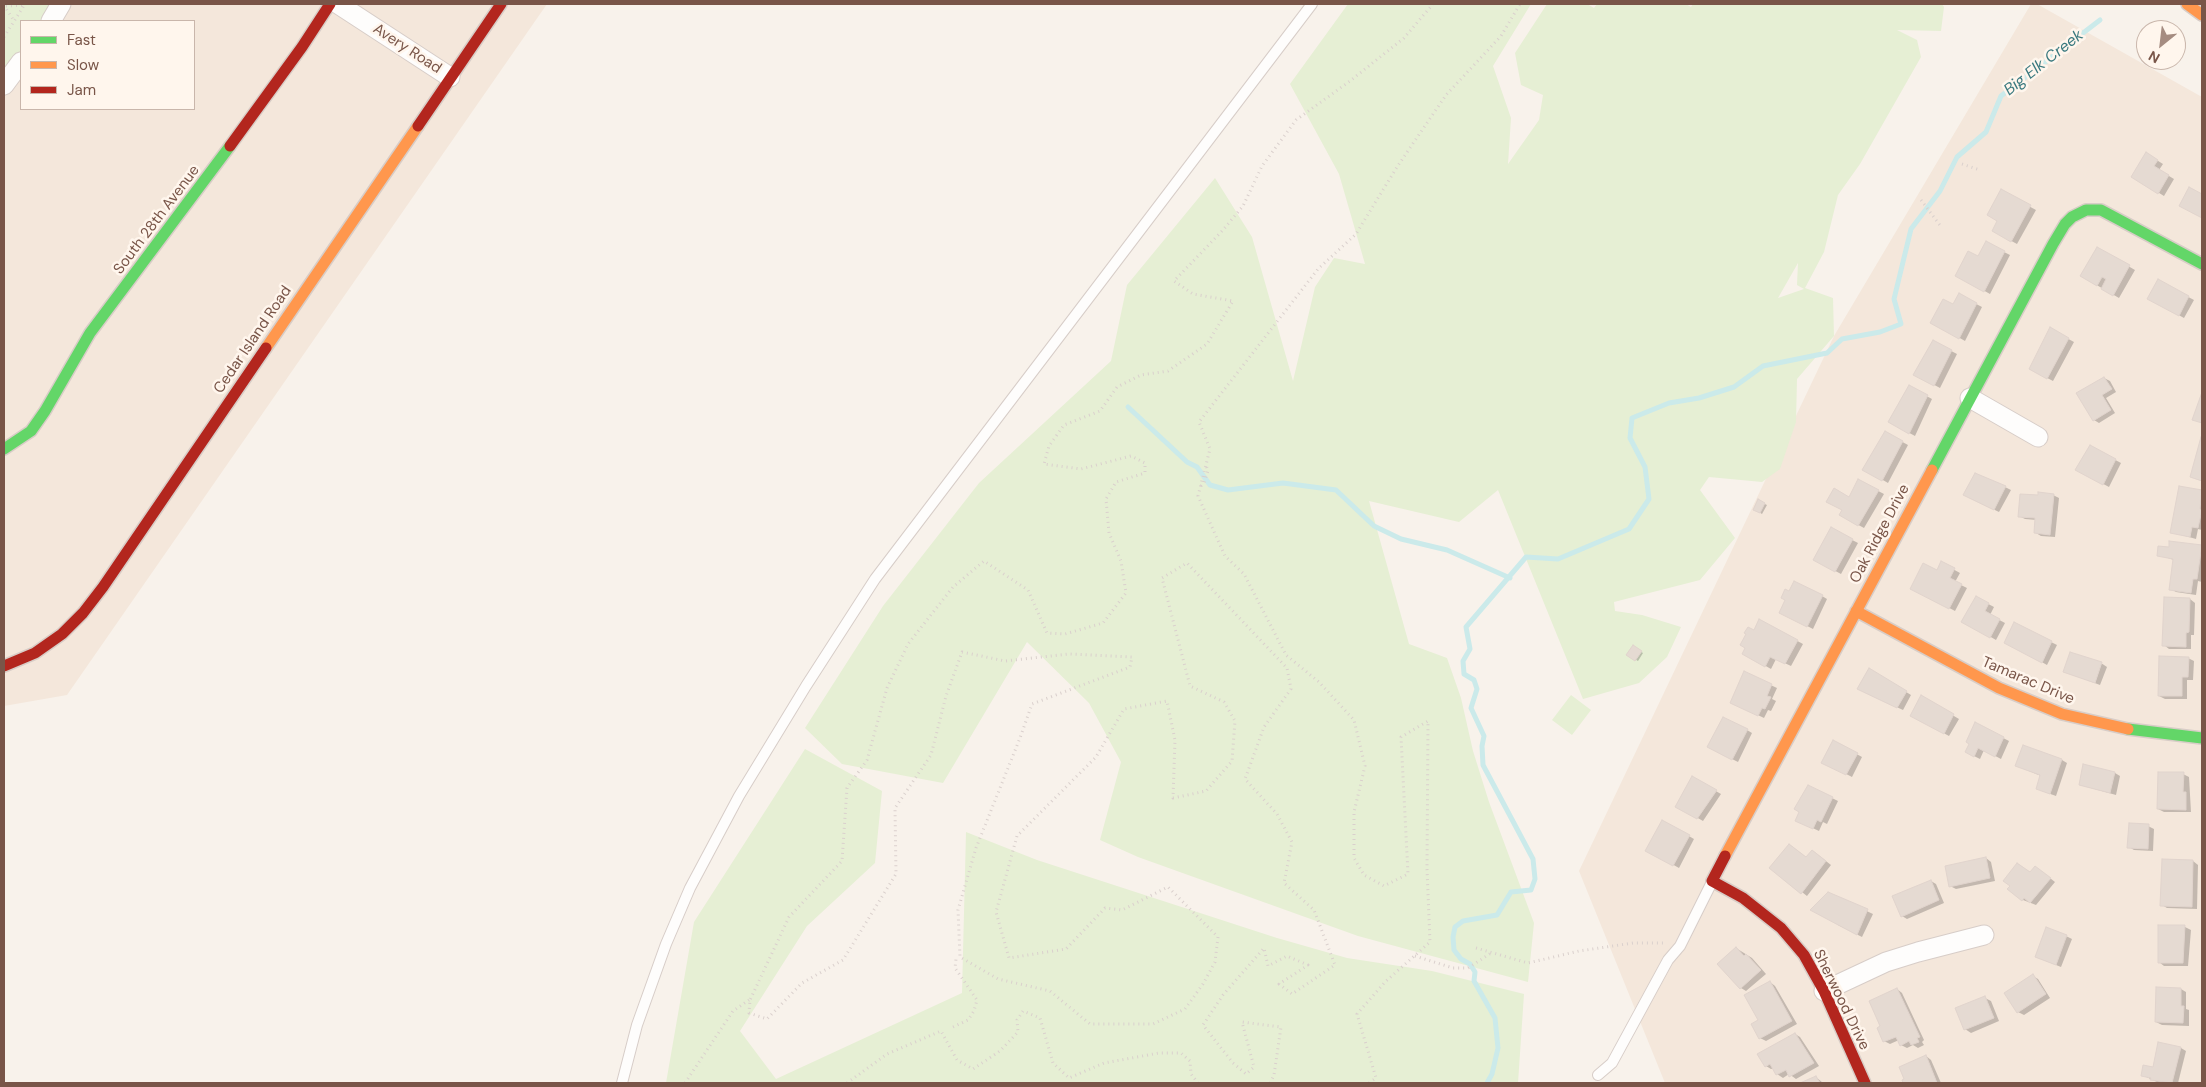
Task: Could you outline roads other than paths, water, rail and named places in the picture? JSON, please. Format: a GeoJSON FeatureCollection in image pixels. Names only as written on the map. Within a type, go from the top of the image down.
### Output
{"type":"FeatureCollection","features":[{"type":"Feature","properties":{"kind":"street"},"geometry":{"type":"LineString","coordinates":[[52,20],[62,4]]}},
{"type":"Feature","properties":{"kind":"street","name":"South 28th Avenue"},"geometry":{"type":"LineString","coordinates":[[4,448],[30,431],[45,411],[90,333],[206,181],[302,47],[330,4]]}},
{"type":"Feature","properties":{"kind":"street","name":"Avery Road"},"geometry":{"type":"LineString","coordinates":[[338,4],[450,77]]}},
{"type":"Feature","properties":{"kind":"street","name":"Cedar Island Road"},"geometry":{"type":"LineString","coordinates":[[4,666],[35,653],[62,634],[83,613],[103,587],[501,4]]}},
{"type":"Feature","properties":{"kind":"street"},"geometry":{"type":"LineString","coordinates":[[2188,4],[2202,15]]}},
{"type":"Feature","properties":{"kind":"street"},"geometry":{"type":"LineString","coordinates":[[4,85],[20,63]]}},
{"type":"Feature","properties":{"kind":"street","name":"Oak Ridge Drive"},"geometry":{"type":"LineString","coordinates":[[1712,882],[2053,244],[2072,216],[2086,210],[2101,210],[2202,264]]}},
{"type":"Feature","properties":{"kind":"street"},"geometry":{"type":"LineString","coordinates":[[1970,398],[2038,437]]}},
{"type":"Feature","properties":{"kind":"street","name":"Tamarac Drive"},"geometry":{"type":"LineString","coordinates":[[1856,611],[1999,688],[2062,714],[2139,732],[2202,738]]}},
{"type":"Feature","properties":{"kind":"street","name":"Sherwood Drive"},"geometry":{"type":"LineString","coordinates":[[1712,882],[1743,898],[1781,928],[1804,955],[1824,991],[1865,1083]]}},
{"type":"Feature","properties":{"kind":"street"},"geometry":{"type":"LineString","coordinates":[[1824,991],[1886,962],[1984,935]]}},
{"type":"Feature","properties":{"kind":"lane"},"geometry":{"type":"LineString","coordinates":[[622,1083],[644,1007],[666,944],[690,888],[739,796],[806,686],[875,580],[1312,4]]}},
{"type":"Feature","properties":{"kind":"lane"},"geometry":{"type":"LineString","coordinates":[[1598,1075],[1612,1063],[1668,960],[1680,946],[1712,882]]}},
{"type":"Feature","properties":{"kind":"waterway","name":"Big Elk Creek"},"geometry":{"type":"LineString","coordinates":[[1487,1083],[1492,1074],[1498,1048],[1495,1018],[1474,981],[1475,972],[1470,964],[1461,959],[1454,950],[1453,937],[1455,927],[1463,921],[1497,915],[1511,892],[1531,890],[1535,879],[1533,859],[1483,765],[1482,746],[1484,736],[1471,708],[1477,689],[1474,680],[1464,674],[1463,661],[1470,649],[1466,627],[1526,557],[1558,559],[1629,529],[1649,499],[1645,467],[1630,438],[1632,418],[1669,403],[1699,398],[1734,387],[1763,366],[1827,353],[1842,339],[1880,332],[1901,324],[1894,299],[1911,229],[1940,191],[1957,157],[1986,132],[2001,96],[2100,20]]}},
{"type":"Feature","properties":{"kind":"waterway"},"geometry":{"type":"LineString","coordinates":[[1128,407],[1187,462],[1197,467],[1210,485],[1228,490],[1283,483],[1336,490],[1374,526],[1401,539],[1447,550],[1510,578]]}}]}
